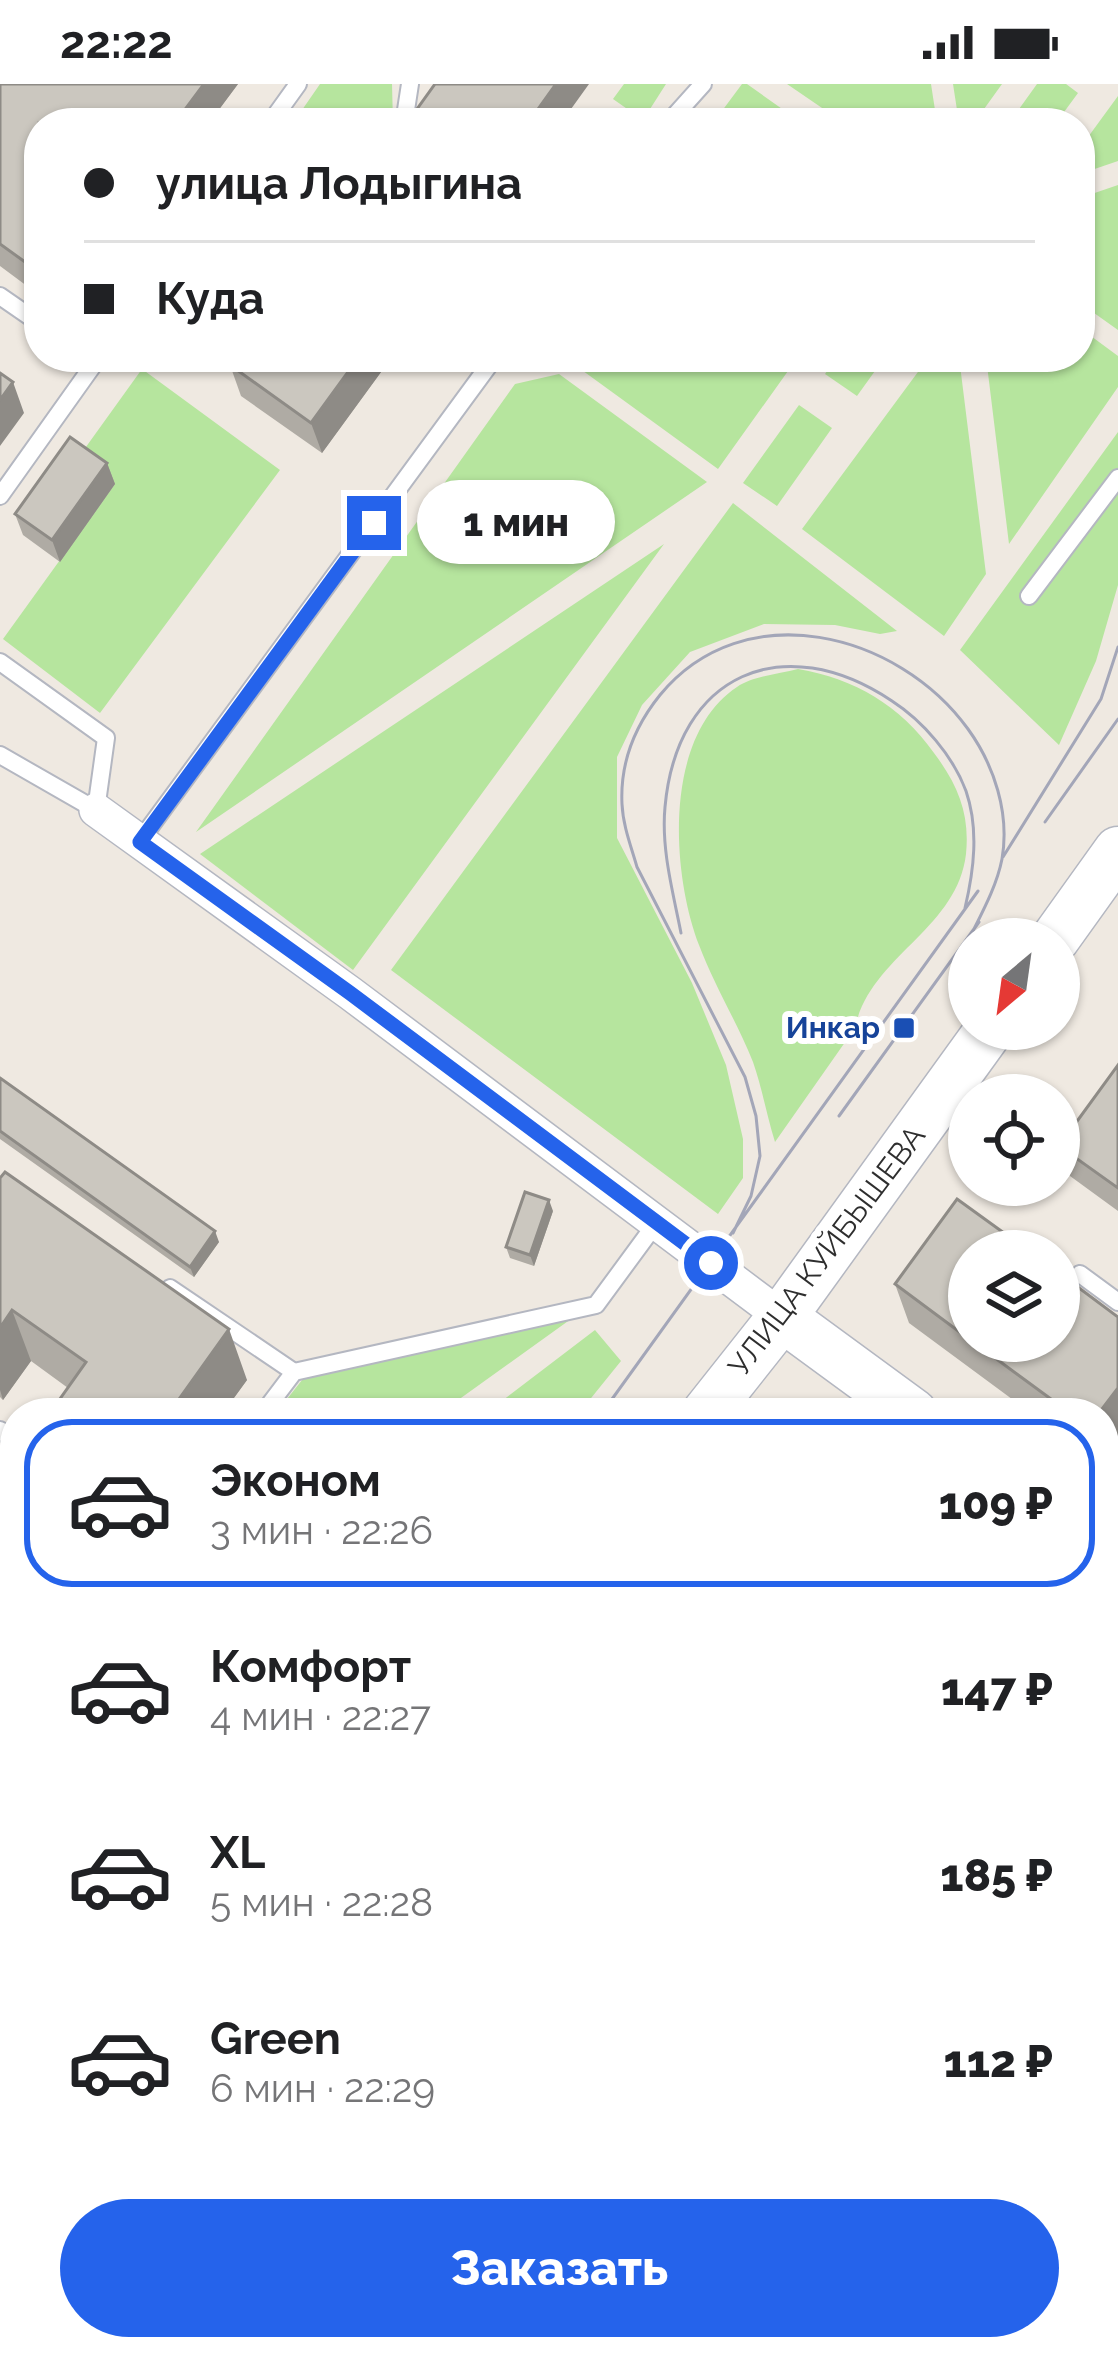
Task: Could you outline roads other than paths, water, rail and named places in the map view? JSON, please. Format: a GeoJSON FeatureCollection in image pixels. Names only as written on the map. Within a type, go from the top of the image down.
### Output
{"type":"FeatureCollection","features":[{"type":"Feature","properties":{"kind":"main road"},"geometry":{"type":"LineString","coordinates":[[1069,918],[1118,851]]}},
{"type":"Feature","properties":{"kind":"main road","name":"УЛИЦА КУЙБЫШЕВА"},"geometry":{"type":"LineString","coordinates":[[718,1398],[975,1050]]}},
{"type":"Feature","properties":{"kind":"main road"},"geometry":{"type":"LineString","coordinates":[[782,1317],[893,1398]]}},
{"type":"Feature","properties":{"kind":"street"},"geometry":{"type":"LineString","coordinates":[[96,810],[782,1317]]}},
{"type":"Feature","properties":{"kind":"lane"},"geometry":{"type":"LineString","coordinates":[[681,108],[703,84]]}},
{"type":"Feature","properties":{"kind":"lane"},"geometry":{"type":"LineString","coordinates":[[0,496],[86,372]]}},
{"type":"Feature","properties":{"kind":"lane"},"geometry":{"type":"LineString","coordinates":[[140,842],[484,372]]}},
{"type":"Feature","properties":{"kind":"lane"},"geometry":{"type":"LineString","coordinates":[[1029,596],[1118,478]]}},
{"type":"Feature","properties":{"kind":"lane"},"geometry":{"type":"LineString","coordinates":[[0,662],[106,738],[96,810],[0,755]]}},
{"type":"Feature","properties":{"kind":"lane"},"geometry":{"type":"LineString","coordinates":[[274,1398],[294,1372],[596,1306],[658,1221]]}},
{"type":"Feature","properties":{"kind":"lane"},"geometry":{"type":"LineString","coordinates":[[1080,1274],[1118,1302]]}},
{"type":"Feature","properties":{"kind":"lane"},"geometry":{"type":"LineString","coordinates":[[157,1280],[294,1372]]}},
{"type":"Feature","properties":{"kind":"tram line"},"geometry":{"type":"LineString","coordinates":[[733,1233],[751,1196],[760,1156],[756,1116],[745,1077],[637,867],[623,812],[622,789],[631,746],[660,695],[694,663],[734,644],[776,635],[819,637],[862,649],[902,668],[938,696],[968,729],[992,774],[1002,807],[1004,842],[1000,869],[979,918]]}},
{"type":"Feature","properties":{"kind":"tram line"},"geometry":{"type":"LineString","coordinates":[[1003,857],[1101,699],[1118,647]]}},
{"type":"Feature","properties":{"kind":"tram line"},"geometry":{"type":"LineString","coordinates":[[681,933],[665,839],[665,807],[674,761],[690,724],[713,696],[742,677],[775,667],[812,668],[851,679],[904,709],[936,740],[960,778],[973,820],[974,850],[965,908]]}},
{"type":"Feature","properties":{"kind":"tram line"},"geometry":{"type":"LineString","coordinates":[[1045,822],[1118,719]]}},
{"type":"Feature","properties":{"kind":"tram line"},"geometry":{"type":"LineString","coordinates":[[613,1398],[978,891]]}},
{"type":"Feature","properties":{"kind":"tram line"},"geometry":{"type":"LineString","coordinates":[[839,1116],[948,965]]}},
{"type":"Feature","properties":{"kind":"place","name":"Инкар"},"geometry":{"type":"Point","coordinates":[904,1028]}}]}
